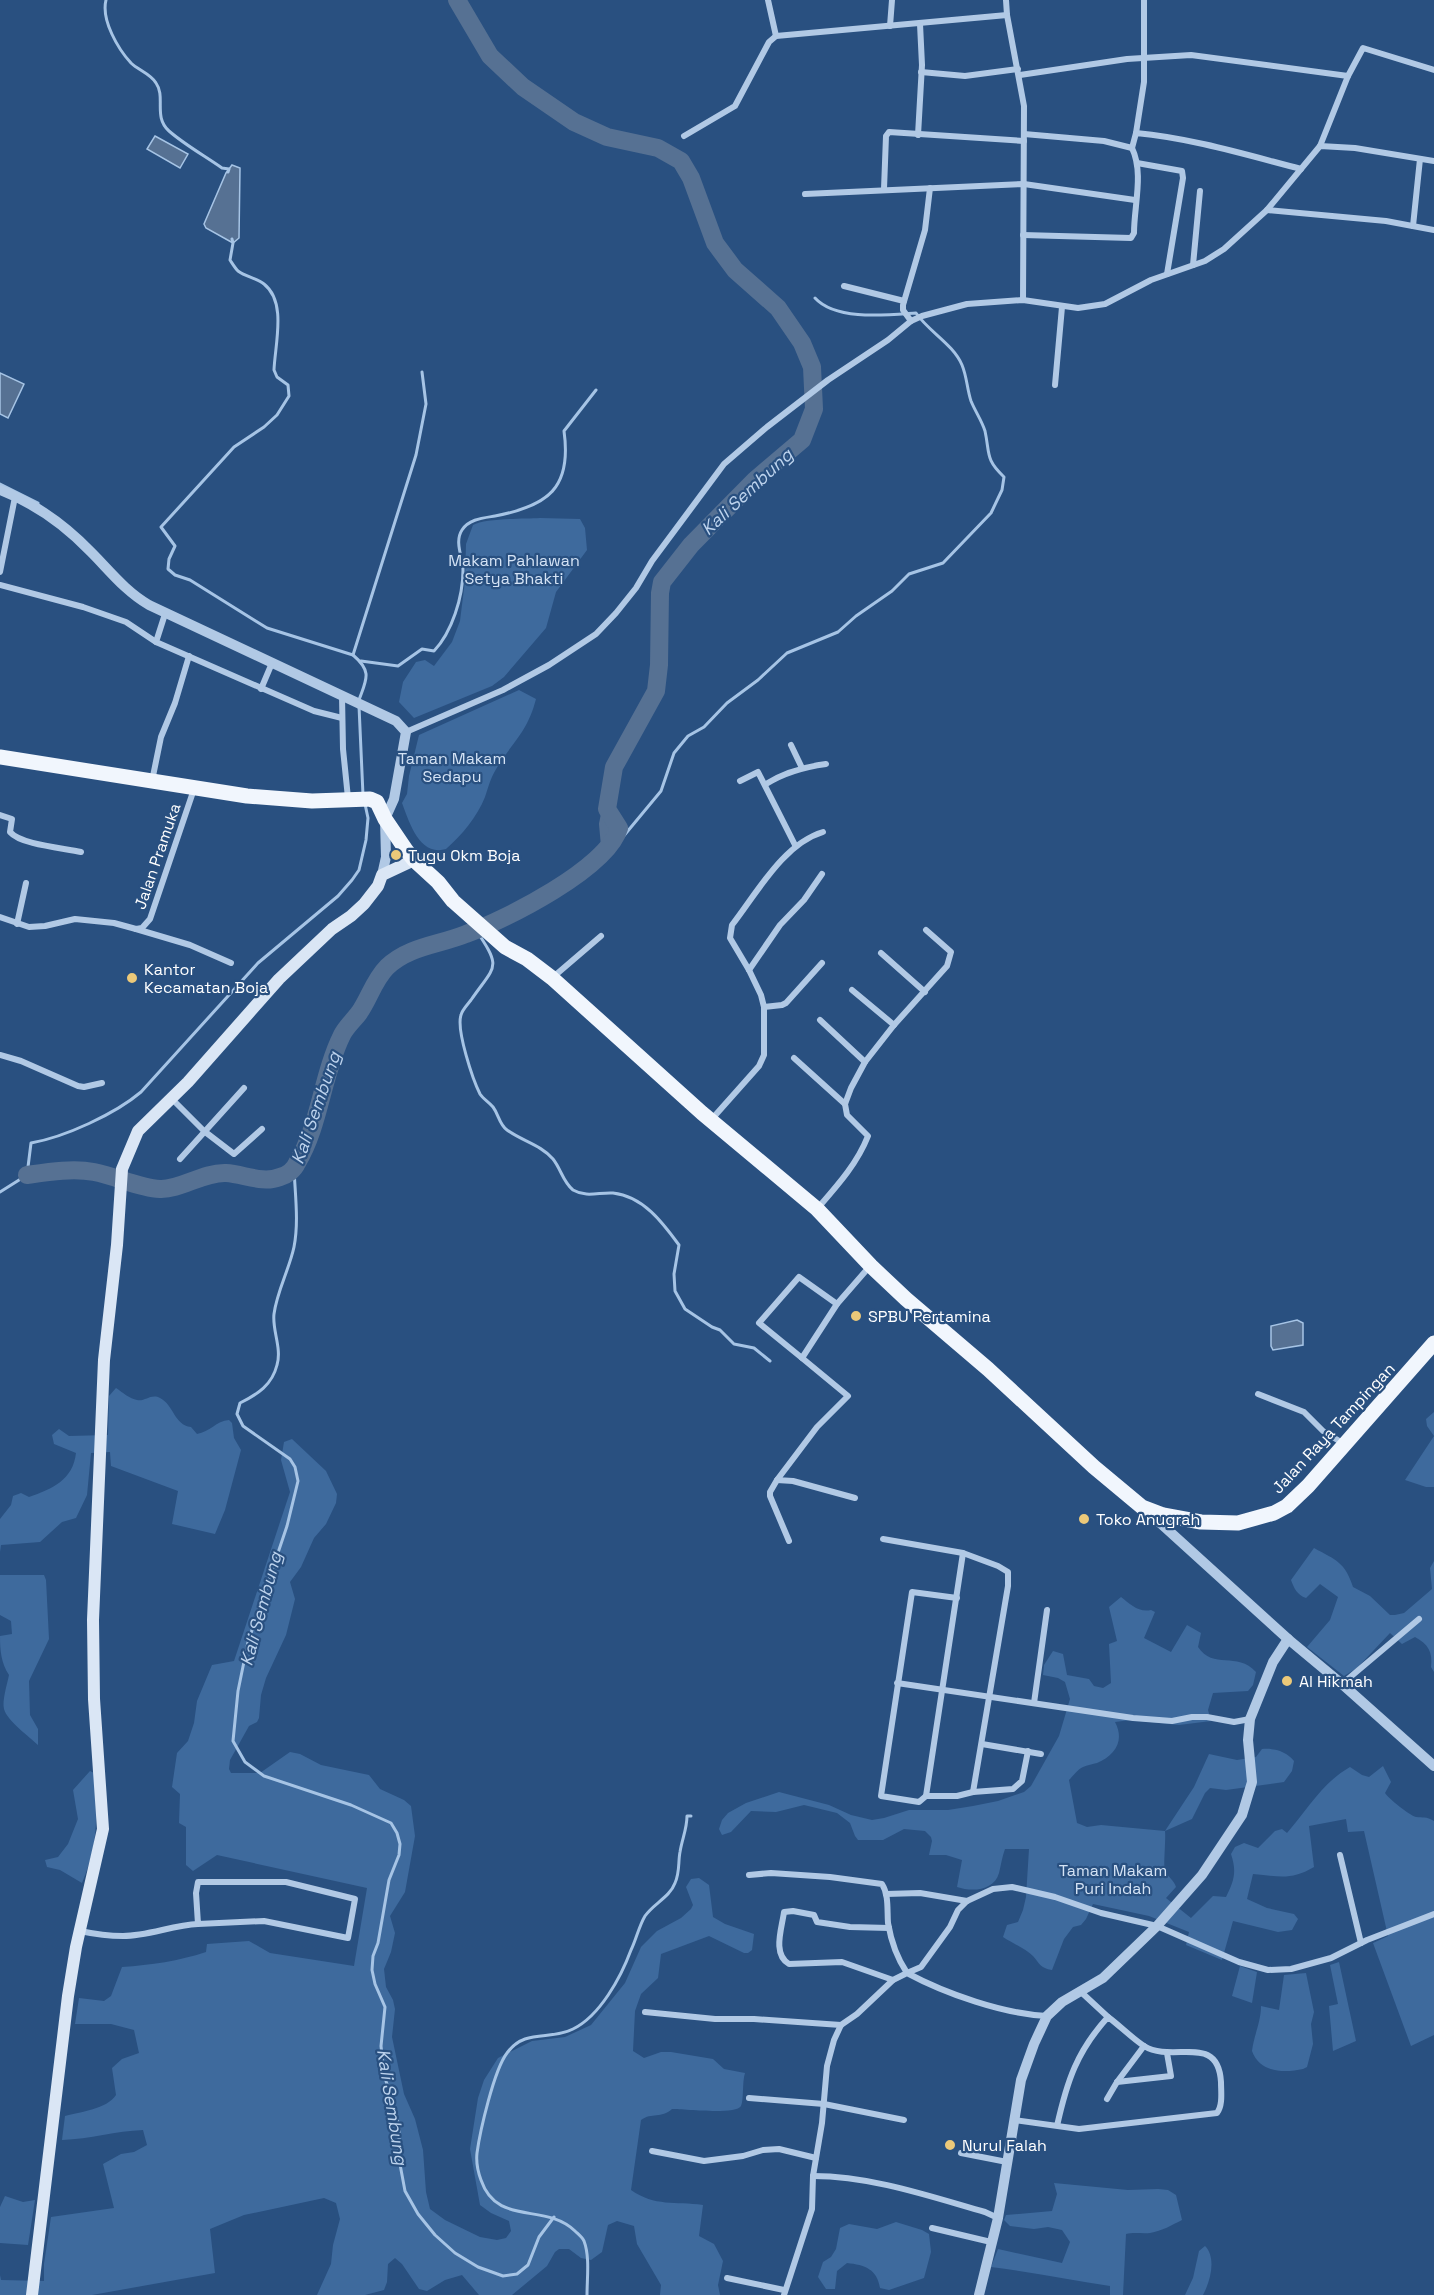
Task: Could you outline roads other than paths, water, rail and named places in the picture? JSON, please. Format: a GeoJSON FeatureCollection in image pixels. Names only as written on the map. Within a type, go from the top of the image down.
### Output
{"type":"FeatureCollection","features":[{"type":"Feature","properties":{"kind":"main road"},"geometry":{"type":"LineString","coordinates":[[0,757],[194,788],[283,799],[312,801],[349,798],[370,799],[377,802],[385,819],[414,860],[508,944],[552,978],[711,1120],[817,1209],[871,1266],[1142,1507]]}},
{"type":"Feature","properties":{"kind":"main road"},"geometry":{"type":"LineString","coordinates":[[32,2295],[61,2044],[80,1930],[103,1829],[94,1700],[93,1620],[104,1360],[122,1197],[122,1169],[138,1131],[188,1082],[279,979],[332,928],[364,904],[378,886],[382,875],[414,860]]}},
{"type":"Feature","properties":{"kind":"main road","name":"Jalan Raya Tampingan"},"geometry":{"type":"LineString","coordinates":[[1142,1507],[1163,1515],[1201,1522],[1238,1523],[1258,1519],[1287,1506],[1433,1345]]}},
{"type":"Feature","properties":{"kind":"street"},"geometry":{"type":"LineString","coordinates":[[768,0],[776,36]]}},
{"type":"Feature","properties":{"kind":"street"},"geometry":{"type":"LineString","coordinates":[[890,26],[892,0]]}},
{"type":"Feature","properties":{"kind":"street"},"geometry":{"type":"LineString","coordinates":[[1006,0],[1024,106],[1023,300]]}},
{"type":"Feature","properties":{"kind":"street"},"geometry":{"type":"LineString","coordinates":[[1023,235],[1131,238],[1134,233],[1137,164],[1132,148],[1144,82],[1144,0]]}},
{"type":"Feature","properties":{"kind":"street"},"geometry":{"type":"LineString","coordinates":[[684,136],[735,106],[768,42],[776,36],[1007,15]]}},
{"type":"Feature","properties":{"kind":"street"},"geometry":{"type":"LineString","coordinates":[[918,135],[921,72],[920,24]]}},
{"type":"Feature","properties":{"kind":"street"},"geometry":{"type":"LineString","coordinates":[[406,732],[503,690],[549,665],[596,634],[636,588],[652,561],[724,464],[767,427],[828,380],[888,340],[912,319],[967,304],[1023,300],[1078,308],[1105,304],[1167,274],[1205,261],[1224,249],[1267,210],[1320,146],[1348,76],[1363,48],[1434,70]]}},
{"type":"Feature","properties":{"kind":"street"},"geometry":{"type":"LineString","coordinates":[[921,72],[965,76],[1144,57],[1191,55],[1348,76]]}},
{"type":"Feature","properties":{"kind":"street"},"geometry":{"type":"LineString","coordinates":[[884,189],[886,136],[889,132],[1104,141],[1132,148]]}},
{"type":"Feature","properties":{"kind":"street"},"geometry":{"type":"LineString","coordinates":[[1136,134],[1159,136],[1232,151],[1301,169]]}},
{"type":"Feature","properties":{"kind":"street"},"geometry":{"type":"LineString","coordinates":[[1320,146],[1355,148],[1434,161]]}},
{"type":"Feature","properties":{"kind":"street"},"geometry":{"type":"LineString","coordinates":[[1413,226],[1420,159]]}},
{"type":"Feature","properties":{"kind":"street"},"geometry":{"type":"LineString","coordinates":[[1137,164],[1182,171],[1183,178],[1167,274]]}},
{"type":"Feature","properties":{"kind":"street"},"geometry":{"type":"LineString","coordinates":[[805,194],[1024,184],[1135,200]]}},
{"type":"Feature","properties":{"kind":"street"},"geometry":{"type":"LineString","coordinates":[[912,319],[903,310],[904,301],[926,230],[930,188]]}},
{"type":"Feature","properties":{"kind":"street"},"geometry":{"type":"LineString","coordinates":[[1192,265],[1200,191]]}},
{"type":"Feature","properties":{"kind":"street"},"geometry":{"type":"LineString","coordinates":[[1267,210],[1386,221],[1434,230]]}},
{"type":"Feature","properties":{"kind":"street"},"geometry":{"type":"LineString","coordinates":[[844,286],[904,301]]}},
{"type":"Feature","properties":{"kind":"street"},"geometry":{"type":"LineString","coordinates":[[1055,385],[1062,307]]}},
{"type":"Feature","properties":{"kind":"street"},"geometry":{"type":"LineString","coordinates":[[0,490],[64,526],[93,553],[129,593],[165,614],[396,721],[406,732]]}},
{"type":"Feature","properties":{"kind":"street"},"geometry":{"type":"LineString","coordinates":[[0,572],[15,497]]}},
{"type":"Feature","properties":{"kind":"street"},"geometry":{"type":"LineString","coordinates":[[0,585],[83,607],[126,622],[156,642],[247,683],[314,711],[342,718]]}},
{"type":"Feature","properties":{"kind":"street"},"geometry":{"type":"LineString","coordinates":[[156,642],[165,614]]}},
{"type":"Feature","properties":{"kind":"street"},"geometry":{"type":"LineString","coordinates":[[152,781],[161,737],[175,703],[189,656]]}},
{"type":"Feature","properties":{"kind":"street"},"geometry":{"type":"LineString","coordinates":[[259,688],[272,663]]}},
{"type":"Feature","properties":{"kind":"street"},"geometry":{"type":"LineString","coordinates":[[345,697],[342,718],[349,798]]}},
{"type":"Feature","properties":{"kind":"street"},"geometry":{"type":"LineString","coordinates":[[382,875],[386,857],[385,819],[394,799],[406,732]]}},
{"type":"Feature","properties":{"kind":"street"},"geometry":{"type":"LineString","coordinates":[[791,745],[802,768]]}},
{"type":"Feature","properties":{"kind":"street"},"geometry":{"type":"LineString","coordinates":[[766,784],[780,775],[826,764]]}},
{"type":"Feature","properties":{"kind":"street"},"geometry":{"type":"LineString","coordinates":[[740,781],[758,772],[795,845]]}},
{"type":"Feature","properties":{"kind":"street","name":"Jalan Pramuka"},"geometry":{"type":"LineString","coordinates":[[0,917],[29,927],[75,919],[142,928],[150,919],[194,788]]}},
{"type":"Feature","properties":{"kind":"street"},"geometry":{"type":"LineString","coordinates":[[0,815],[12,819],[10,832],[16,837],[81,852]]}},
{"type":"Feature","properties":{"kind":"street"},"geometry":{"type":"LineString","coordinates":[[711,1120],[759,1066],[764,1055],[764,1007],[761,995],[730,938],[730,931],[745,907],[795,845],[823,832]]}},
{"type":"Feature","properties":{"kind":"street"},"geometry":{"type":"LineString","coordinates":[[749,970],[780,925],[804,900],[822,874]]}},
{"type":"Feature","properties":{"kind":"street"},"geometry":{"type":"LineString","coordinates":[[16,924],[26,883]]}},
{"type":"Feature","properties":{"kind":"street"},"geometry":{"type":"LineString","coordinates":[[136,929],[190,945],[231,963]]}},
{"type":"Feature","properties":{"kind":"street"},"geometry":{"type":"LineString","coordinates":[[817,1209],[842,1181],[862,1150],[868,1136],[847,1115],[845,1104],[865,1062],[894,1025],[947,966],[951,952],[926,930]]}},
{"type":"Feature","properties":{"kind":"street"},"geometry":{"type":"LineString","coordinates":[[552,978],[601,936]]}},
{"type":"Feature","properties":{"kind":"street"},"geometry":{"type":"LineString","coordinates":[[881,954],[925,992]]}},
{"type":"Feature","properties":{"kind":"street"},"geometry":{"type":"LineString","coordinates":[[764,1007],[786,1003],[822,963]]}},
{"type":"Feature","properties":{"kind":"street"},"geometry":{"type":"LineString","coordinates":[[852,990],[894,1025]]}},
{"type":"Feature","properties":{"kind":"street"},"geometry":{"type":"LineString","coordinates":[[820,1020],[865,1062]]}},
{"type":"Feature","properties":{"kind":"street"},"geometry":{"type":"LineString","coordinates":[[0,1055],[21,1061],[78,1086],[102,1083]]}},
{"type":"Feature","properties":{"kind":"street"},"geometry":{"type":"LineString","coordinates":[[794,1058],[845,1104]]}},
{"type":"Feature","properties":{"kind":"street"},"geometry":{"type":"LineString","coordinates":[[180,1159],[244,1088]]}},
{"type":"Feature","properties":{"kind":"street"},"geometry":{"type":"LineString","coordinates":[[170,1098],[204,1131],[234,1154],[262,1129]]}},
{"type":"Feature","properties":{"kind":"street"},"geometry":{"type":"LineString","coordinates":[[802,1358],[837,1304],[871,1266]]}},
{"type":"Feature","properties":{"kind":"street"},"geometry":{"type":"LineString","coordinates":[[789,1541],[770,1492],[818,1427],[848,1396],[759,1323],[799,1276],[837,1304]]}},
{"type":"Feature","properties":{"kind":"street"},"geometry":{"type":"LineString","coordinates":[[1258,1394],[1304,1412],[1323,1431],[1344,1444]]}},
{"type":"Feature","properties":{"kind":"street"},"geometry":{"type":"LineString","coordinates":[[777,1480],[793,1480],[855,1498]]}},
{"type":"Feature","properties":{"kind":"street"},"geometry":{"type":"LineString","coordinates":[[1142,1507],[1288,1639],[1434,1766]]}},
{"type":"Feature","properties":{"kind":"street"},"geometry":{"type":"LineString","coordinates":[[883,1539],[963,1553],[1008,1572],[1008,1586],[973,1792]]}},
{"type":"Feature","properties":{"kind":"street"},"geometry":{"type":"LineString","coordinates":[[926,1796],[963,1553]]}},
{"type":"Feature","properties":{"kind":"street"},"geometry":{"type":"LineString","coordinates":[[957,1598],[912,1592],[881,1796],[919,1802],[926,1796],[957,1796],[973,1792],[1013,1789],[1019,1785],[1028,1751]]}},
{"type":"Feature","properties":{"kind":"street"},"geometry":{"type":"LineString","coordinates":[[1034,1703],[1047,1610]]}},
{"type":"Feature","properties":{"kind":"street"},"geometry":{"type":"LineString","coordinates":[[1342,1684],[1419,1618]]}},
{"type":"Feature","properties":{"kind":"street"},"geometry":{"type":"LineString","coordinates":[[979,2295],[998,2218],[1021,2080],[1047,2016],[1062,2002],[1103,1978],[1157,1926],[1202,1875],[1242,1815],[1252,1782],[1248,1740],[1250,1719],[1273,1662],[1288,1639]]}},
{"type":"Feature","properties":{"kind":"street"},"geometry":{"type":"LineString","coordinates":[[897,1683],[1133,1718],[1172,1721],[1207,1717],[1234,1722],[1250,1719]]}},
{"type":"Feature","properties":{"kind":"street"},"geometry":{"type":"LineString","coordinates":[[982,1744],[1041,1754]]}},
{"type":"Feature","properties":{"kind":"street"},"geometry":{"type":"LineString","coordinates":[[1340,1855],[1361,1943]]}},
{"type":"Feature","properties":{"kind":"street"},"geometry":{"type":"LineString","coordinates":[[749,1875],[771,1873],[882,1884],[886,1894],[889,1928],[897,1958],[907,1973],[931,1986],[1022,2015],[1047,2016]]}},
{"type":"Feature","properties":{"kind":"street"},"geometry":{"type":"LineString","coordinates":[[80,1930],[123,1936],[179,1925],[264,1921],[348,1938],[355,1899],[286,1882],[198,1882],[196,1893],[198,1924]]}},
{"type":"Feature","properties":{"kind":"street"},"geometry":{"type":"LineString","coordinates":[[727,2277],[784,2292],[812,2209],[813,2176],[824,2104],[827,2066],[841,2025],[857,2014],[893,1980],[921,1967],[950,1927],[958,1910],[967,1901],[993,1889],[1012,1887],[1055,1897],[1101,1913],[1157,1926],[1239,1962],[1268,1970],[1291,1969],[1331,1958],[1361,1943],[1434,1914]]}},
{"type":"Feature","properties":{"kind":"street"},"geometry":{"type":"LineString","coordinates":[[886,1894],[920,1893],[967,1901]]}},
{"type":"Feature","properties":{"kind":"street"},"geometry":{"type":"LineString","coordinates":[[889,1928],[850,1927],[817,1922],[814,1915],[793,1911],[784,1912],[779,1950],[782,1959],[789,1964],[842,1962],[893,1980]]}},
{"type":"Feature","properties":{"kind":"street"},"geometry":{"type":"LineString","coordinates":[[1014,2120],[1079,2129],[1217,2113],[1221,2108],[1221,2079],[1213,2058],[1204,2052],[1167,2053],[1144,2046],[1081,1992]]}},
{"type":"Feature","properties":{"kind":"street"},"geometry":{"type":"LineString","coordinates":[[645,2012],[715,2019],[754,2019],[841,2025]]}},
{"type":"Feature","properties":{"kind":"street"},"geometry":{"type":"LineString","coordinates":[[1057,2126],[1065,2089],[1075,2064],[1087,2042],[1108,2017]]}},
{"type":"Feature","properties":{"kind":"street"},"geometry":{"type":"LineString","coordinates":[[1107,2099],[1144,2046]]}},
{"type":"Feature","properties":{"kind":"street"},"geometry":{"type":"LineString","coordinates":[[1117,2082],[1171,2076],[1167,2053]]}},
{"type":"Feature","properties":{"kind":"street"},"geometry":{"type":"LineString","coordinates":[[748,2098],[824,2104],[904,2120]]}},
{"type":"Feature","properties":{"kind":"street"},"geometry":{"type":"LineString","coordinates":[[652,2151],[704,2161],[743,2156],[763,2150],[778,2150],[816,2158]]}},
{"type":"Feature","properties":{"kind":"street"},"geometry":{"type":"LineString","coordinates":[[961,2153],[1007,2162]]}},
{"type":"Feature","properties":{"kind":"street"},"geometry":{"type":"LineString","coordinates":[[813,2176],[830,2176],[889,2185],[998,2218]]}},
{"type":"Feature","properties":{"kind":"street"},"geometry":{"type":"LineString","coordinates":[[932,2228],[991,2242]]}},
{"type":"Feature","properties":{"kind":"waterway"},"geometry":{"type":"LineString","coordinates":[[106,0],[108,25],[116,42],[131,63],[151,77],[159,89],[160,113],[164,125],[188,146],[222,168],[229,169],[228,172]]}},
{"type":"Feature","properties":{"kind":"waterway","name":"Kali Sembung"},"geometry":{"type":"LineString","coordinates":[[27,1175],[78,1170],[144,1186],[168,1189],[217,1173],[266,1179],[288,1174],[296,1166],[311,1133],[335,1050],[342,1035],[359,1013],[387,967],[415,950],[456,938],[529,905],[576,875],[611,843],[619,828],[607,809],[614,767],[656,691],[662,582],[691,545],[755,480],[802,440],[814,409],[812,367],[802,343],[778,308],[735,270],[715,243],[691,178],[681,161],[658,148],[607,137],[574,122],[523,87],[490,56],[457,0]]}},
{"type":"Feature","properties":{"kind":"waterway"},"geometry":{"type":"LineString","coordinates":[[232,239],[230,260],[234,266],[241,273],[264,284],[275,301],[278,324],[274,370],[277,377],[288,385],[289,396],[277,415],[264,427],[234,447],[161,527],[175,546],[169,559],[168,569],[175,575],[190,580],[267,628],[353,655],[366,671],[359,700]]}},
{"type":"Feature","properties":{"kind":"waterway"},"geometry":{"type":"LineString","coordinates":[[616,838],[622,838],[661,791],[674,753],[688,736],[704,727],[727,703],[758,680],[787,653],[838,632],[856,616],[892,591],[909,574],[943,563],[991,513],[1002,490],[1004,477],[991,461],[985,431],[971,401],[962,365],[947,344],[916,313],[862,315],[836,310],[815,298]]}},
{"type":"Feature","properties":{"kind":"waterway"},"geometry":{"type":"LineString","coordinates":[[353,655],[416,455],[426,404],[422,372]]}},
{"type":"Feature","properties":{"kind":"waterway"},"geometry":{"type":"LineString","coordinates":[[361,661],[398,666],[422,649],[434,651],[446,634],[459,602],[463,570],[459,545],[462,530],[468,523],[529,507],[552,491],[560,480],[564,467],[566,451],[564,431],[596,390]]}},
{"type":"Feature","properties":{"kind":"waterway"},"geometry":{"type":"LineString","coordinates":[[0,484],[38,503]]}},
{"type":"Feature","properties":{"kind":"waterway"},"geometry":{"type":"LineString","coordinates":[[359,706],[363,795]]}},
{"type":"Feature","properties":{"kind":"waterway"},"geometry":{"type":"LineString","coordinates":[[0,1192],[27,1175],[31,1143],[59,1136],[89,1124],[141,1092],[258,963],[338,896],[359,870],[366,840],[368,818],[365,804]]}},
{"type":"Feature","properties":{"kind":"waterway","name":"Kali Sembung"},"geometry":{"type":"LineString","coordinates":[[606,846],[604,824],[607,809]]}},
{"type":"Feature","properties":{"kind":"waterway"},"geometry":{"type":"LineString","coordinates":[[476,930],[490,952],[493,966],[463,1011],[460,1022],[466,1055],[480,1094],[493,1107],[507,1130],[543,1150],[553,1159],[573,1190],[583,1194],[624,1195],[634,1199],[651,1212],[679,1245],[674,1274],[675,1291],[685,1309],[720,1330],[734,1344],[754,1348],[770,1361]]}},
{"type":"Feature","properties":{"kind":"waterway","name":"Kali Sembung"},"geometry":{"type":"LineString","coordinates":[[294,1168],[295,1237],[292,1256],[274,1314],[277,1365],[268,1383],[253,1396],[240,1403],[237,1414],[243,1426],[290,1459],[295,1467],[298,1481],[287,1526],[248,1642],[238,1691],[233,1741],[245,1762],[264,1776],[351,1805],[391,1823],[397,1833],[400,1844],[399,1855],[389,1880],[372,1970],[375,1984],[385,2007],[381,2046],[384,2074],[399,2126],[399,2159],[405,2191],[418,2214],[435,2235],[455,2253],[478,2267],[503,2276],[517,2274],[528,2265],[539,2237],[554,2217]]}},
{"type":"Feature","properties":{"kind":"waterway"},"geometry":{"type":"LineString","coordinates":[[587,2295],[587,2254],[584,2241],[580,2236],[563,2222],[510,2209],[498,2204],[488,2194],[481,2180],[477,2163],[481,2130],[497,2073],[502,2061],[514,2045],[522,2040],[573,2029],[592,2015],[608,1995],[622,1972],[645,1916],[673,1888],[678,1875],[687,1816],[691,1816]]}},
{"type":"Feature","properties":{"kind":"place","name":"Tugu 0km Boja"},"geometry":{"type":"Point","coordinates":[396,855]}},
{"type":"Feature","properties":{"kind":"place","name":"Kantor Kecamatan Boja"},"geometry":{"type":"Point","coordinates":[132,978]}},
{"type":"Feature","properties":{"kind":"place","name":"SPBU Pertamina"},"geometry":{"type":"Point","coordinates":[856,1316]}},
{"type":"Feature","properties":{"kind":"place","name":"Toko Anugrah"},"geometry":{"type":"Point","coordinates":[1084,1519]}},
{"type":"Feature","properties":{"kind":"place","name":"Al Hikmah"},"geometry":{"type":"Point","coordinates":[1287,1681]}},
{"type":"Feature","properties":{"kind":"place","name":"Nurul Falah"},"geometry":{"type":"Point","coordinates":[950,2145]}},
{"type":"Feature","properties":{"kind":"park label","name":"Makam Pahlawan Setya Bhakti"},"geometry":{"type":"Point","coordinates":[514,569]}},
{"type":"Feature","properties":{"kind":"park label","name":"Taman Makam Sedapu"},"geometry":{"type":"Point","coordinates":[452,767]}},
{"type":"Feature","properties":{"kind":"park label","name":"Taman Makam Puri Indah"},"geometry":{"type":"Point","coordinates":[1113,1879]}}]}
